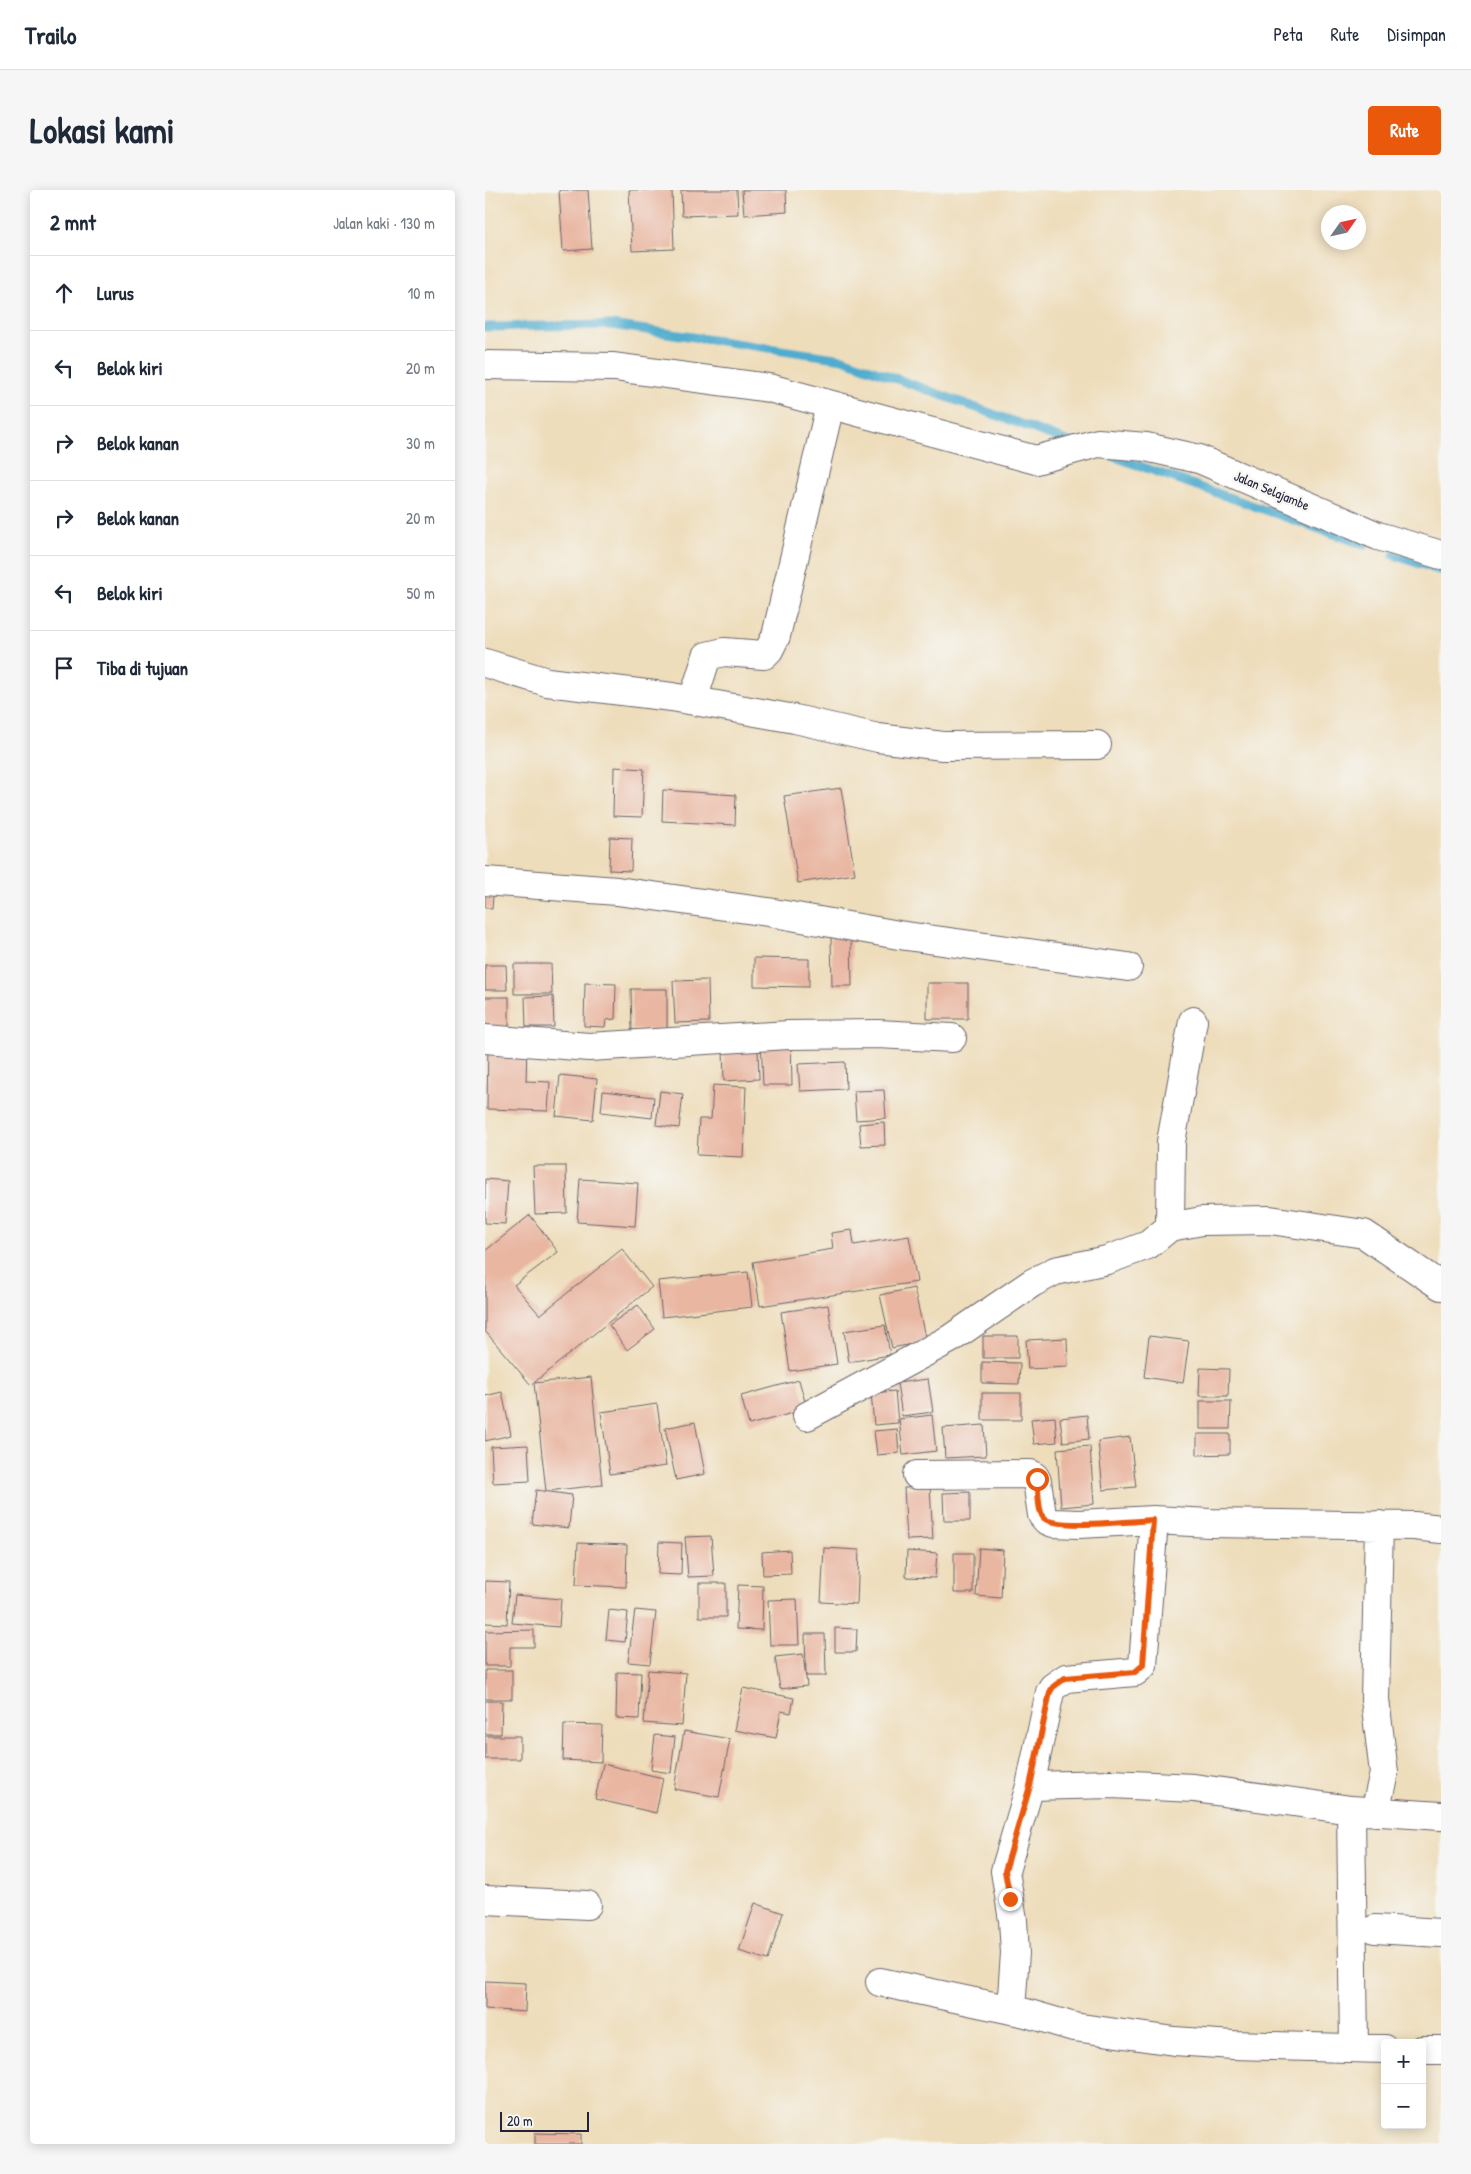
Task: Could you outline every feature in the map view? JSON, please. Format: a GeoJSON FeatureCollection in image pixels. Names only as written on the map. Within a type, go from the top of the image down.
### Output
{"type":"FeatureCollection","features":[{"type":"Feature","properties":{"kind":"street"},"geometry":{"type":"LineString","coordinates":[[485,366],[614,367],[769,388],[830,405],[776,636],[769,650],[764,655],[724,652],[707,656],[693,700]]}},
{"type":"Feature","properties":{"kind":"street","name":"Jalan Selajambe"},"geometry":{"type":"LineString","coordinates":[[830,405],[1036,460],[1098,444],[1146,447],[1199,459],[1378,536],[1441,555]]}},
{"type":"Feature","properties":{"kind":"street"},"geometry":{"type":"LineString","coordinates":[[485,663],[547,682],[693,700],[795,719],[878,738],[943,746],[1097,745]]}},
{"type":"Feature","properties":{"kind":"street"},"geometry":{"type":"LineString","coordinates":[[485,880],[627,892],[768,912],[899,935],[1127,967]]}},
{"type":"Feature","properties":{"kind":"street"},"geometry":{"type":"LineString","coordinates":[[1170,1227],[1171,1142],[1193,1021]]}},
{"type":"Feature","properties":{"kind":"street"},"geometry":{"type":"LineString","coordinates":[[485,1039],[589,1047],[799,1035],[878,1034],[952,1038]]}},
{"type":"Feature","properties":{"kind":"street"},"geometry":{"type":"LineString","coordinates":[[807,1416],[950,1339],[1032,1283],[1055,1271],[1107,1260],[1148,1245],[1170,1227],[1202,1221],[1270,1220],[1364,1234],[1441,1286]]}},
{"type":"Feature","properties":{"kind":"street"},"geometry":{"type":"LineString","coordinates":[[917,1475],[1031,1474],[1037,1481],[1042,1515],[1049,1522],[1079,1524],[1153,1520],[1210,1523],[1414,1526],[1441,1529]]}},
{"type":"Feature","properties":{"kind":"street"},"geometry":{"type":"LineString","coordinates":[[1011,2010],[1015,1953],[1013,1920],[1005,1871],[1030,1786],[1050,1692],[1053,1687],[1065,1678],[1135,1672],[1143,1665],[1153,1520]]}},
{"type":"Feature","properties":{"kind":"street"},"geometry":{"type":"LineString","coordinates":[[1354,2048],[1363,1811],[1384,1773],[1375,1699],[1379,1525]]}},
{"type":"Feature","properties":{"kind":"street"},"geometry":{"type":"LineString","coordinates":[[1030,1786],[1111,1784],[1193,1788],[1363,1811],[1441,1816]]}},
{"type":"Feature","properties":{"kind":"street"},"geometry":{"type":"LineString","coordinates":[[485,1900],[587,1906]]}},
{"type":"Feature","properties":{"kind":"street"},"geometry":{"type":"LineString","coordinates":[[1375,1929],[1441,1933]]}},
{"type":"Feature","properties":{"kind":"street"},"geometry":{"type":"LineString","coordinates":[[881,1982],[1011,2010],[1074,2027],[1174,2041],[1233,2045],[1381,2049]]}},
{"type":"Feature","properties":{"kind":"street"},"geometry":{"type":"LineString","coordinates":[[1426,2050],[1441,2050]]}},
{"type":"Feature","properties":{"kind":"building"},"geometry":{"type":"Polygon","coordinates":[[[559,190],[588,190],[592,249],[563,251],[559,190]]]}},
{"type":"Feature","properties":{"kind":"building"},"geometry":{"type":"Polygon","coordinates":[[[629,190],[672,190],[674,249],[632,251],[629,190]]]}},
{"type":"Feature","properties":{"kind":"building"},"geometry":{"type":"Polygon","coordinates":[[[681,190],[737,190],[738,214],[682,216],[681,190]]]}},
{"type":"Feature","properties":{"kind":"building"},"geometry":{"type":"Polygon","coordinates":[[[742,190],[786,190],[787,212],[744,215],[742,190]]]}},
{"type":"Feature","properties":{"kind":"building"},"geometry":{"type":"Polygon","coordinates":[[[614,767],[644,769],[642,817],[613,816],[614,767]]]}},
{"type":"Feature","properties":{"kind":"building"},"geometry":{"type":"Polygon","coordinates":[[[841,788],[855,874],[798,883],[784,796],[841,788]]]}},
{"type":"Feature","properties":{"kind":"building"},"geometry":{"type":"Polygon","coordinates":[[[663,790],[736,795],[735,825],[662,821],[663,790]]]}},
{"type":"Feature","properties":{"kind":"building"},"geometry":{"type":"Polygon","coordinates":[[[610,837],[632,838],[631,871],[609,870],[610,837]]]}},
{"type":"Feature","properties":{"kind":"building"},"geometry":{"type":"Polygon","coordinates":[[[485,884],[494,884],[492,909],[485,908],[485,884]]]}},
{"type":"Feature","properties":{"kind":"building"},"geometry":{"type":"Polygon","coordinates":[[[831,936],[851,936],[852,986],[832,986],[831,936]]]}},
{"type":"Feature","properties":{"kind":"building"},"geometry":{"type":"Polygon","coordinates":[[[754,958],[809,959],[809,987],[754,986],[754,958]]]}},
{"type":"Feature","properties":{"kind":"building"},"geometry":{"type":"Polygon","coordinates":[[[514,964],[551,964],[552,994],[514,994],[514,964]]]}},
{"type":"Feature","properties":{"kind":"building"},"geometry":{"type":"Polygon","coordinates":[[[485,965],[506,965],[507,990],[485,990],[485,965]]]}},
{"type":"Feature","properties":{"kind":"building"},"geometry":{"type":"Polygon","coordinates":[[[708,980],[709,1022],[675,1023],[673,981],[708,980]]]}},
{"type":"Feature","properties":{"kind":"building"},"geometry":{"type":"Polygon","coordinates":[[[585,983],[616,984],[615,1019],[606,1020],[605,1027],[584,1026],[585,983]]]}},
{"type":"Feature","properties":{"kind":"building"},"geometry":{"type":"Polygon","coordinates":[[[927,983],[968,983],[968,1019],[927,1019],[927,983]]]}},
{"type":"Feature","properties":{"kind":"building"},"geometry":{"type":"Polygon","coordinates":[[[631,989],[667,989],[667,1029],[632,1030],[631,989]]]}},
{"type":"Feature","properties":{"kind":"building"},"geometry":{"type":"Polygon","coordinates":[[[553,996],[554,1027],[526,1027],[525,997],[553,996]]]}},
{"type":"Feature","properties":{"kind":"building"},"geometry":{"type":"Polygon","coordinates":[[[485,997],[509,997],[509,1030],[485,1030],[485,997]]]}},
{"type":"Feature","properties":{"kind":"building"},"geometry":{"type":"Polygon","coordinates":[[[791,1038],[792,1085],[763,1085],[761,1039],[791,1038]]]}},
{"type":"Feature","properties":{"kind":"building"},"geometry":{"type":"Polygon","coordinates":[[[488,1044],[527,1044],[526,1081],[550,1082],[548,1111],[487,1109],[488,1044]]]}},
{"type":"Feature","properties":{"kind":"building"},"geometry":{"type":"Polygon","coordinates":[[[758,1049],[759,1079],[724,1081],[723,1050],[758,1049]]]}},
{"type":"Feature","properties":{"kind":"building"},"geometry":{"type":"Polygon","coordinates":[[[845,1062],[846,1089],[800,1091],[798,1064],[845,1062]]]}},
{"type":"Feature","properties":{"kind":"building"},"geometry":{"type":"Polygon","coordinates":[[[560,1075],[597,1079],[593,1120],[556,1116],[560,1075]]]}},
{"type":"Feature","properties":{"kind":"building"},"geometry":{"type":"Polygon","coordinates":[[[713,1085],[746,1087],[743,1157],[697,1155],[699,1119],[711,1119],[713,1085]]]}},
{"type":"Feature","properties":{"kind":"building"},"geometry":{"type":"Polygon","coordinates":[[[884,1090],[886,1118],[856,1120],[854,1091],[884,1090]]]}},
{"type":"Feature","properties":{"kind":"building"},"geometry":{"type":"Polygon","coordinates":[[[603,1091],[654,1097],[652,1118],[601,1112],[603,1091]]]}},
{"type":"Feature","properties":{"kind":"building"},"geometry":{"type":"Polygon","coordinates":[[[660,1091],[683,1094],[679,1128],[656,1125],[660,1091]]]}},
{"type":"Feature","properties":{"kind":"building"},"geometry":{"type":"Polygon","coordinates":[[[884,1122],[885,1145],[861,1146],[859,1124],[884,1122]]]}},
{"type":"Feature","properties":{"kind":"building"},"geometry":{"type":"Polygon","coordinates":[[[533,1166],[566,1166],[567,1213],[535,1214],[533,1166]]]}},
{"type":"Feature","properties":{"kind":"building"},"geometry":{"type":"Polygon","coordinates":[[[485,1179],[508,1181],[505,1224],[485,1223],[485,1179]]]}},
{"type":"Feature","properties":{"kind":"building"},"geometry":{"type":"Polygon","coordinates":[[[580,1179],[638,1183],[635,1226],[577,1222],[580,1179]]]}},
{"type":"Feature","properties":{"kind":"building"},"geometry":{"type":"Polygon","coordinates":[[[530,1215],[558,1252],[514,1285],[540,1315],[622,1249],[652,1287],[531,1385],[485,1331],[485,1251],[530,1215]]]}},
{"type":"Feature","properties":{"kind":"building"},"geometry":{"type":"Polygon","coordinates":[[[852,1230],[854,1245],[909,1236],[917,1282],[760,1306],[753,1262],[833,1249],[831,1233],[852,1230]]]}},
{"type":"Feature","properties":{"kind":"building"},"geometry":{"type":"Polygon","coordinates":[[[748,1272],[752,1307],[662,1317],[658,1281],[748,1272]]]}},
{"type":"Feature","properties":{"kind":"building"},"geometry":{"type":"Polygon","coordinates":[[[914,1288],[926,1341],[892,1348],[880,1295],[914,1288]]]}},
{"type":"Feature","properties":{"kind":"building"},"geometry":{"type":"Polygon","coordinates":[[[638,1305],[655,1329],[627,1350],[609,1325],[638,1305]]]}},
{"type":"Feature","properties":{"kind":"building"},"geometry":{"type":"Polygon","coordinates":[[[828,1305],[837,1364],[790,1371],[781,1312],[828,1305]]]}},
{"type":"Feature","properties":{"kind":"building"},"geometry":{"type":"Polygon","coordinates":[[[885,1325],[890,1355],[849,1362],[844,1331],[885,1325]]]}},
{"type":"Feature","properties":{"kind":"building"},"geometry":{"type":"Polygon","coordinates":[[[983,1336],[1018,1336],[1018,1358],[983,1358],[983,1336]]]}},
{"type":"Feature","properties":{"kind":"building"},"geometry":{"type":"Polygon","coordinates":[[[1149,1336],[1189,1341],[1183,1383],[1144,1377],[1149,1336]]]}},
{"type":"Feature","properties":{"kind":"building"},"geometry":{"type":"Polygon","coordinates":[[[1067,1338],[1068,1367],[1028,1369],[1026,1340],[1067,1338]]]}},
{"type":"Feature","properties":{"kind":"building"},"geometry":{"type":"Polygon","coordinates":[[[982,1362],[1020,1363],[1019,1384],[982,1383],[982,1362]]]}},
{"type":"Feature","properties":{"kind":"building"},"geometry":{"type":"Polygon","coordinates":[[[1200,1368],[1229,1369],[1228,1396],[1199,1396],[1200,1368]]]}},
{"type":"Feature","properties":{"kind":"building"},"geometry":{"type":"Polygon","coordinates":[[[591,1377],[602,1485],[546,1491],[534,1383],[591,1377]]]}},
{"type":"Feature","properties":{"kind":"building"},"geometry":{"type":"Polygon","coordinates":[[[928,1379],[933,1412],[902,1416],[897,1383],[928,1379]]]}},
{"type":"Feature","properties":{"kind":"building"},"geometry":{"type":"Polygon","coordinates":[[[799,1380],[807,1409],[749,1425],[741,1396],[799,1380]]]}},
{"type":"Feature","properties":{"kind":"building"},"geometry":{"type":"Polygon","coordinates":[[[895,1391],[898,1423],[874,1425],[871,1393],[895,1391]]]}},
{"type":"Feature","properties":{"kind":"building"},"geometry":{"type":"Polygon","coordinates":[[[502,1392],[511,1435],[485,1441],[485,1396],[502,1392]]]}},
{"type":"Feature","properties":{"kind":"building"},"geometry":{"type":"Polygon","coordinates":[[[982,1393],[1021,1393],[1021,1420],[982,1420],[982,1393]]]}},
{"type":"Feature","properties":{"kind":"building"},"geometry":{"type":"Polygon","coordinates":[[[1200,1401],[1231,1401],[1230,1429],[1200,1429],[1200,1401]]]}},
{"type":"Feature","properties":{"kind":"building"},"geometry":{"type":"Polygon","coordinates":[[[657,1404],[666,1466],[610,1474],[601,1412],[657,1404]]]}},
{"type":"Feature","properties":{"kind":"building"},"geometry":{"type":"Polygon","coordinates":[[[932,1415],[936,1451],[903,1455],[899,1419],[932,1415]]]}},
{"type":"Feature","properties":{"kind":"building"},"geometry":{"type":"Polygon","coordinates":[[[1087,1415],[1089,1439],[1063,1442],[1060,1418],[1087,1415]]]}},
{"type":"Feature","properties":{"kind":"building"},"geometry":{"type":"Polygon","coordinates":[[[1055,1417],[1057,1442],[1034,1444],[1031,1419],[1055,1417]]]}},
{"type":"Feature","properties":{"kind":"building"},"geometry":{"type":"Polygon","coordinates":[[[695,1422],[705,1474],[676,1480],[665,1428],[695,1422]]]}},
{"type":"Feature","properties":{"kind":"building"},"geometry":{"type":"Polygon","coordinates":[[[984,1425],[986,1456],[945,1458],[943,1428],[984,1425]]]}},
{"type":"Feature","properties":{"kind":"building"},"geometry":{"type":"Polygon","coordinates":[[[897,1429],[899,1453],[877,1455],[874,1431],[897,1429]]]}},
{"type":"Feature","properties":{"kind":"building"},"geometry":{"type":"Polygon","coordinates":[[[1197,1434],[1230,1434],[1230,1454],[1197,1455],[1197,1434]]]}},
{"type":"Feature","properties":{"kind":"building"},"geometry":{"type":"Polygon","coordinates":[[[1130,1437],[1136,1487],[1103,1490],[1098,1441],[1130,1437]]]}},
{"type":"Feature","properties":{"kind":"building"},"geometry":{"type":"Polygon","coordinates":[[[528,1445],[530,1481],[493,1483],[491,1447],[528,1445]]]}},
{"type":"Feature","properties":{"kind":"building"},"geometry":{"type":"Polygon","coordinates":[[[1090,1446],[1094,1504],[1061,1507],[1057,1449],[1090,1446]]]}},
{"type":"Feature","properties":{"kind":"building"},"geometry":{"type":"Polygon","coordinates":[[[930,1487],[933,1539],[907,1540],[904,1488],[930,1487]]]}},
{"type":"Feature","properties":{"kind":"building"},"geometry":{"type":"Polygon","coordinates":[[[536,1490],[572,1495],[569,1528],[532,1524],[536,1490]]]}},
{"type":"Feature","properties":{"kind":"building"},"geometry":{"type":"Polygon","coordinates":[[[970,1492],[970,1521],[944,1521],[943,1493],[970,1492]]]}},
{"type":"Feature","properties":{"kind":"building"},"geometry":{"type":"Polygon","coordinates":[[[711,1536],[714,1576],[688,1577],[685,1537],[711,1536]]]}},
{"type":"Feature","properties":{"kind":"building"},"geometry":{"type":"Polygon","coordinates":[[[659,1542],[682,1543],[681,1575],[658,1574],[659,1542]]]}},
{"type":"Feature","properties":{"kind":"building"},"geometry":{"type":"Polygon","coordinates":[[[578,1543],[627,1545],[626,1587],[576,1585],[578,1543]]]}},
{"type":"Feature","properties":{"kind":"building"},"geometry":{"type":"Polygon","coordinates":[[[824,1548],[859,1550],[857,1604],[821,1602],[824,1548]]]}},
{"type":"Feature","properties":{"kind":"building"},"geometry":{"type":"Polygon","coordinates":[[[979,1548],[1003,1550],[1001,1598],[976,1596],[979,1548]]]}},
{"type":"Feature","properties":{"kind":"building"},"geometry":{"type":"Polygon","coordinates":[[[790,1550],[791,1574],[763,1575],[762,1552],[790,1550]]]}},
{"type":"Feature","properties":{"kind":"building"},"geometry":{"type":"Polygon","coordinates":[[[907,1551],[937,1553],[935,1578],[906,1577],[907,1551]]]}},
{"type":"Feature","properties":{"kind":"building"},"geometry":{"type":"Polygon","coordinates":[[[954,1553],[973,1553],[973,1593],[954,1593],[954,1553]]]}},
{"type":"Feature","properties":{"kind":"building"},"geometry":{"type":"Polygon","coordinates":[[[485,1581],[509,1582],[507,1624],[485,1623],[485,1581]]]}},
{"type":"Feature","properties":{"kind":"building"},"geometry":{"type":"Polygon","coordinates":[[[699,1583],[726,1583],[726,1617],[699,1617],[699,1583]]]}},
{"type":"Feature","properties":{"kind":"building"},"geometry":{"type":"Polygon","coordinates":[[[738,1585],[763,1586],[762,1630],[736,1629],[738,1585]]]}},
{"type":"Feature","properties":{"kind":"building"},"geometry":{"type":"Polygon","coordinates":[[[515,1595],[561,1599],[559,1627],[512,1623],[515,1595]]]}},
{"type":"Feature","properties":{"kind":"building"},"geometry":{"type":"Polygon","coordinates":[[[797,1599],[799,1645],[770,1645],[768,1600],[797,1599]]]}},
{"type":"Feature","properties":{"kind":"building"},"geometry":{"type":"Polygon","coordinates":[[[609,1610],[628,1612],[625,1642],[606,1640],[609,1610]]]}},
{"type":"Feature","properties":{"kind":"building"},"geometry":{"type":"Polygon","coordinates":[[[635,1610],[656,1612],[650,1664],[628,1662],[635,1610]]]}},
{"type":"Feature","properties":{"kind":"building"},"geometry":{"type":"Polygon","coordinates":[[[835,1628],[857,1629],[856,1652],[835,1652],[835,1628]]]}},
{"type":"Feature","properties":{"kind":"building"},"geometry":{"type":"Polygon","coordinates":[[[534,1630],[534,1647],[510,1647],[510,1666],[485,1666],[485,1631],[534,1630]]]}},
{"type":"Feature","properties":{"kind":"building"},"geometry":{"type":"Polygon","coordinates":[[[805,1634],[825,1634],[826,1676],[806,1676],[805,1634]]]}},
{"type":"Feature","properties":{"kind":"building"},"geometry":{"type":"Polygon","coordinates":[[[803,1654],[807,1686],[780,1689],[775,1657],[803,1654]]]}},
{"type":"Feature","properties":{"kind":"building"},"geometry":{"type":"Polygon","coordinates":[[[485,1670],[512,1670],[512,1699],[485,1699],[485,1670]]]}},
{"type":"Feature","properties":{"kind":"building"},"geometry":{"type":"Polygon","coordinates":[[[648,1670],[686,1673],[682,1726],[644,1723],[648,1670]]]}},
{"type":"Feature","properties":{"kind":"building"},"geometry":{"type":"Polygon","coordinates":[[[617,1672],[641,1673],[639,1719],[616,1718],[617,1672]]]}},
{"type":"Feature","properties":{"kind":"building"},"geometry":{"type":"Polygon","coordinates":[[[743,1688],[794,1698],[791,1713],[781,1711],[776,1738],[734,1730],[743,1688]]]}},
{"type":"Feature","properties":{"kind":"building"},"geometry":{"type":"Polygon","coordinates":[[[485,1701],[502,1701],[501,1734],[485,1734],[485,1701]]]}},
{"type":"Feature","properties":{"kind":"building"},"geometry":{"type":"Polygon","coordinates":[[[564,1724],[602,1725],[601,1762],[563,1760],[564,1724]]]}},
{"type":"Feature","properties":{"kind":"building"},"geometry":{"type":"Polygon","coordinates":[[[684,1731],[730,1739],[719,1797],[674,1789],[684,1731]]]}},
{"type":"Feature","properties":{"kind":"building"},"geometry":{"type":"Polygon","coordinates":[[[655,1735],[675,1737],[671,1773],[651,1770],[655,1735]]]}},
{"type":"Feature","properties":{"kind":"building"},"geometry":{"type":"Polygon","coordinates":[[[485,1736],[520,1736],[520,1759],[485,1759],[485,1736]]]}},
{"type":"Feature","properties":{"kind":"building"},"geometry":{"type":"Polygon","coordinates":[[[603,1764],[663,1778],[656,1813],[595,1799],[603,1764]]]}},
{"type":"Feature","properties":{"kind":"building"},"geometry":{"type":"Polygon","coordinates":[[[755,1903],[783,1913],[768,1960],[739,1951],[755,1903]]]}},
{"type":"Feature","properties":{"kind":"building"},"geometry":{"type":"Polygon","coordinates":[[[485,1981],[526,1983],[525,2012],[485,2009],[485,1981]]]}},
{"type":"Feature","properties":{"kind":"building"},"geometry":{"type":"Polygon","coordinates":[[[535,2133],[581,2134],[581,2144],[535,2144],[535,2133]]]}},
{"type":"Feature","properties":{"kind":"waterway"},"geometry":{"type":"LineString","coordinates":[[485,327],[612,325],[843,359],[1072,443]]}},
{"type":"Feature","properties":{"kind":"waterway"},"geometry":{"type":"LineString","coordinates":[[1106,454],[1365,545]]}},
{"type":"Feature","properties":{"kind":"waterway"},"geometry":{"type":"LineString","coordinates":[[1394,555],[1441,571]]}},
{"type":"Feature","properties":{"kind":"route"},"geometry":{"type":"LineString","coordinates":[[1010,1899],[1005,1871],[1030,1786],[1050,1692],[1053,1687],[1065,1678],[1135,1672],[1143,1665],[1153,1520],[1079,1524],[1049,1522],[1042,1515],[1037,1479]]}}]}
